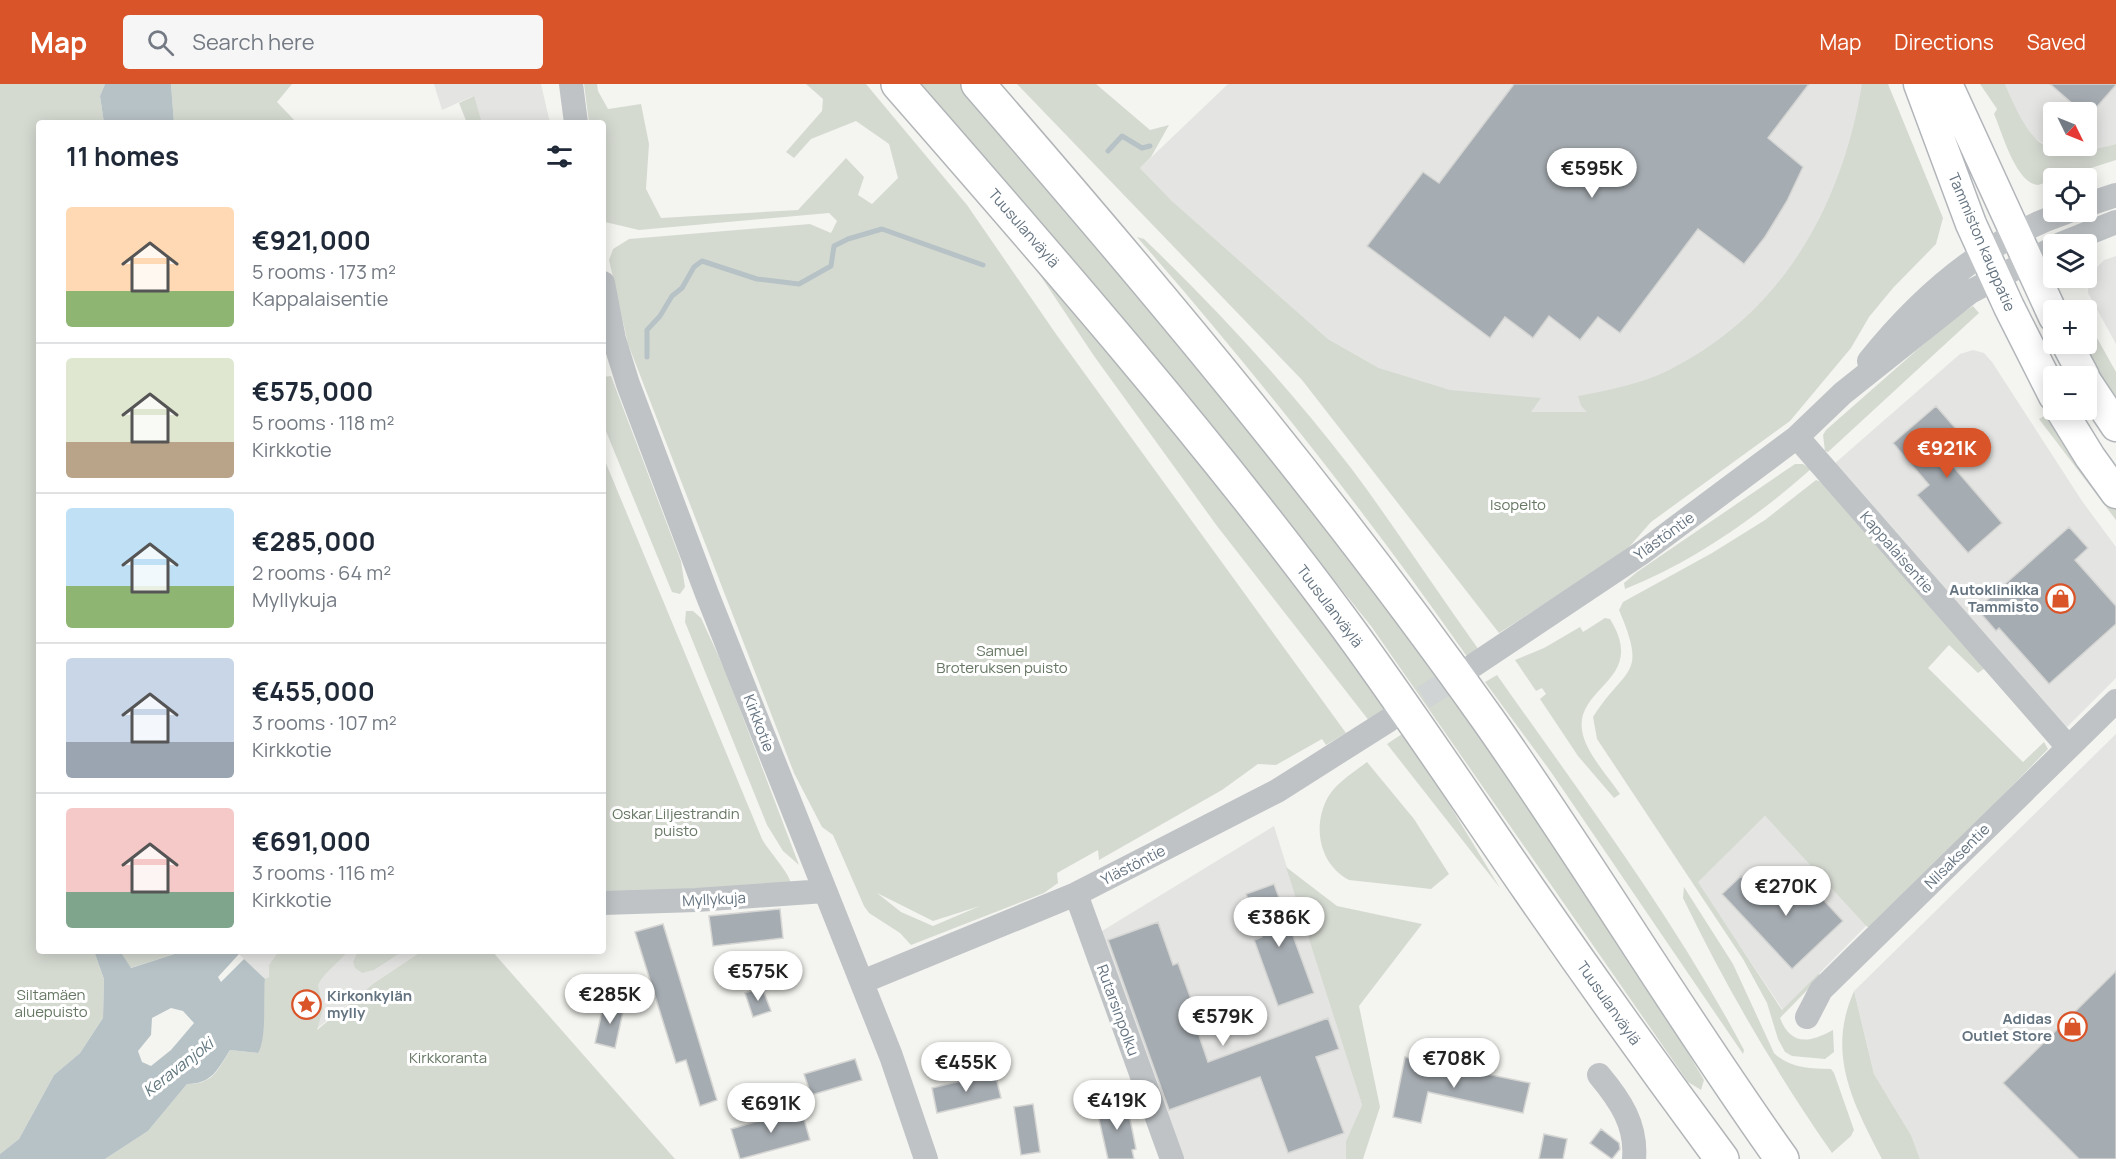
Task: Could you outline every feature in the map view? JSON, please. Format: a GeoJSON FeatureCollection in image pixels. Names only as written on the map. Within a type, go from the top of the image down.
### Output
{"type":"FeatureCollection","features":[{"type":"Feature","properties":{"kind":"highway","name":"Tuusulanväylä"},"geometry":{"type":"LineString","coordinates":[[898,84],[1092,307],[1238,486],[1333,609],[1438,754],[1527,887],[1722,1159]]}},
{"type":"Feature","properties":{"kind":"highway"},"geometry":{"type":"LineString","coordinates":[[978,84],[1130,259],[1286,449],[1392,587],[1490,723],[1782,1159]]}},
{"type":"Feature","properties":{"kind":"highway"},"geometry":{"type":"LineString","coordinates":[[1700,1039],[1804,1159]]}},
{"type":"Feature","properties":{"kind":"highway"},"geometry":{"type":"LineString","coordinates":[[1658,1072],[1704,1159]]}},
{"type":"Feature","properties":{"kind":"main road","name":"Tammiston kauppatie"},"geometry":{"type":"LineString","coordinates":[[1919,84],[1990,266],[2043,374]]}},
{"type":"Feature","properties":{"kind":"main road","name":"Tammiston kauppatie"},"geometry":{"type":"LineString","coordinates":[[1947,84],[2015,234],[2041,255],[2050,300]]}},
{"type":"Feature","properties":{"kind":"main road"},"geometry":{"type":"LineString","coordinates":[[2097,398],[2116,426]]}},
{"type":"Feature","properties":{"kind":"main road"},"geometry":{"type":"LineString","coordinates":[[2067,420],[2116,493]]}},
{"type":"Feature","properties":{"kind":"street"},"geometry":{"type":"LineString","coordinates":[[571,84],[576,120]]}},
{"type":"Feature","properties":{"kind":"street"},"geometry":{"type":"LineString","coordinates":[[2097,201],[2116,195]]}},
{"type":"Feature","properties":{"kind":"street","name":"Ylästöntie"},"geometry":{"type":"LineString","coordinates":[[1474,665],[1604,579],[1797,437],[1843,393],[1962,298],[2015,234],[2043,220]]}},
{"type":"Feature","properties":{"kind":"street"},"geometry":{"type":"LineString","coordinates":[[2086,234],[2116,222]]}},
{"type":"Feature","properties":{"kind":"street","name":"Ylästöntie"},"geometry":{"type":"LineString","coordinates":[[1990,266],[2041,255]]}},
{"type":"Feature","properties":{"kind":"street","name":"Kirkkotie"},"geometry":{"type":"LineString","coordinates":[[606,312],[609,341],[628,384],[707,594],[891,1056],[926,1159]]}},
{"type":"Feature","properties":{"kind":"street","name":"Kappalaisentie"},"geometry":{"type":"LineString","coordinates":[[1797,437],[2068,747]]}},
{"type":"Feature","properties":{"kind":"street","name":"Nilsaksentie"},"geometry":{"type":"LineString","coordinates":[[1807,1017],[1821,990],[2116,701]]}},
{"type":"Feature","properties":{"kind":"street","name":"Ylästöntie"},"geometry":{"type":"LineString","coordinates":[[862,982],[1076,894],[1268,796],[1389,720]]}},
{"type":"Feature","properties":{"kind":"street","name":"Myllykuja"},"geometry":{"type":"LineString","coordinates":[[606,903],[696,900],[825,891]]}},
{"type":"Feature","properties":{"kind":"street","name":"Rutarsinpolku"},"geometry":{"type":"LineString","coordinates":[[1076,894],[1173,1159]]}},
{"type":"Feature","properties":{"kind":"street"},"geometry":{"type":"LineString","coordinates":[[1599,1075],[1619,1099],[1631,1125],[1634,1159]]}},
{"type":"Feature","properties":{"kind":"shaded area"},"geometry":{"type":"Polygon","coordinates":[[[434,84],[541,84],[549,120],[481,120],[473,96],[442,110],[434,84]]]}},
{"type":"Feature","properties":{"kind":"shaded area"},"geometry":{"type":"Polygon","coordinates":[[[1228,84],[1876,84],[1823,270],[1626,409],[1569,414],[1498,410],[1379,368],[1328,339],[1172,201],[1140,168],[1228,84]]]}},
{"type":"Feature","properties":{"kind":"shaded area"},"geometry":{"type":"Polygon","coordinates":[[[2005,84],[2116,84],[2116,144],[2097,149],[2097,102],[2043,102],[2043,143],[2031,135],[2017,113],[2005,84]]]}},
{"type":"Feature","properties":{"kind":"shaded area"},"geometry":{"type":"Polygon","coordinates":[[[2116,256],[2116,344],[2097,309],[2097,300],[2092,300],[2088,293],[2088,288],[2097,288],[2097,267],[2104,260],[2116,256]]]}},
{"type":"Feature","properties":{"kind":"shaded area"},"geometry":{"type":"Polygon","coordinates":[[[1973,350],[1984,353],[1992,362],[2082,501],[2116,547],[2116,678],[2065,729],[1834,464],[1960,354],[1973,350]]]}},
{"type":"Feature","properties":{"kind":"shaded area"},"geometry":{"type":"Polygon","coordinates":[[[2116,734],[2116,1159],[1920,1159],[1911,1135],[1874,1074],[1854,991],[2116,734]]]}},
{"type":"Feature","properties":{"kind":"shaded area"},"geometry":{"type":"Polygon","coordinates":[[[1765,816],[1866,926],[1783,1010],[1697,882],[1765,816]]]}},
{"type":"Feature","properties":{"kind":"shaded area"},"geometry":{"type":"Polygon","coordinates":[[[1274,826],[1362,1105],[1346,1141],[1346,1159],[1178,1159],[1097,934],[1274,826]]]}},
{"type":"Feature","properties":{"kind":"shaded area","name":"Kirkonkylän mylly"},"geometry":{"type":"Polygon","coordinates":[[[239,954],[418,954],[374,983],[279,1059],[265,980],[239,954]]]}},
{"type":"Feature","properties":{"kind":"green space","name":"Siltamäen aluepuisto"},"geometry":{"type":"Polygon","coordinates":[[[0,84],[105,84],[100,96],[104,120],[36,120],[36,954],[95,954],[104,979],[103,1018],[80,1053],[54,1075],[19,1139],[0,1154],[0,84]]]}},
{"type":"Feature","properties":{"kind":"green space"},"geometry":{"type":"Polygon","coordinates":[[[171,84],[292,84],[277,102],[294,120],[174,120],[171,84]]]}},
{"type":"Feature","properties":{"kind":"green space","name":"Samuel Broteruksen puisto"},"geometry":{"type":"Polygon","coordinates":[[[584,84],[597,84],[598,91],[608,109],[641,104],[649,144],[646,189],[661,218],[798,210],[846,158],[864,177],[858,195],[872,204],[898,178],[889,144],[856,121],[811,139],[794,158],[786,152],[822,111],[823,99],[806,84],[866,84],[967,205],[1056,334],[1346,733],[1326,745],[1322,739],[1276,765],[1258,764],[1222,790],[1099,860],[1098,850],[1057,873],[1058,883],[1044,893],[911,945],[900,933],[869,913],[864,906],[833,835],[822,827],[794,773],[628,344],[609,260],[613,249],[629,239],[810,224],[831,233],[837,221],[829,213],[639,230],[606,222],[606,120],[589,120],[584,84]],[[877,893],[901,912],[933,926],[980,906],[933,921],[877,893]]]}},
{"type":"Feature","properties":{"kind":"green space"},"geometry":{"type":"Polygon","coordinates":[[[918,84],[961,84],[1032,164],[1393,608],[1636,965],[1704,1080],[1701,1090],[1688,1082],[1371,626],[1191,402],[918,84]]]}},
{"type":"Feature","properties":{"kind":"green space","name":"Isopelto"},"geometry":{"type":"Polygon","coordinates":[[[1017,84],[1096,84],[1150,130],[1169,125],[1151,157],[1140,168],[1172,201],[1328,339],[1379,368],[1450,390],[1541,398],[1531,412],[1587,412],[1581,406],[1578,396],[1636,383],[1669,370],[1709,346],[1744,318],[1775,286],[1801,251],[1822,213],[1853,129],[1862,84],[1888,84],[1943,218],[1936,244],[1893,288],[1869,317],[1851,348],[1790,421],[1651,522],[1623,554],[1499,633],[1302,380],[1017,84]]]}},
{"type":"Feature","properties":{"kind":"green space"},"geometry":{"type":"Polygon","coordinates":[[[1980,84],[2005,84],[2024,123],[2043,144],[2043,156],[2097,156],[2097,149],[2116,144],[2116,160],[2091,168],[2043,168],[2043,183],[2038,185],[2030,182],[2023,176],[2011,156],[1994,114],[1997,109],[1980,84]]]}},
{"type":"Feature","properties":{"kind":"green space"},"geometry":{"type":"Polygon","coordinates":[[[474,96],[481,120],[466,120],[459,103],[474,96]]]}},
{"type":"Feature","properties":{"kind":"green space"},"geometry":{"type":"Polygon","coordinates":[[[1137,237],[1144,239],[1199,293],[1252,349],[1302,408],[1351,468],[1479,650],[1468,658],[1308,443],[1137,237]]]}},
{"type":"Feature","properties":{"kind":"green space"},"geometry":{"type":"Polygon","coordinates":[[[1036,269],[1045,276],[1265,544],[1348,655],[1387,712],[1370,722],[1217,526],[1094,356],[1036,269]]]}},
{"type":"Feature","properties":{"kind":"green space"},"geometry":{"type":"Polygon","coordinates":[[[1973,306],[1979,313],[1828,452],[1825,451],[1823,435],[1826,430],[1951,320],[1973,306]]]}},
{"type":"Feature","properties":{"kind":"green space"},"geometry":{"type":"Polygon","coordinates":[[[2097,338],[2116,372],[2116,404],[2097,366],[2088,354],[2097,354],[2097,338]]]}},
{"type":"Feature","properties":{"kind":"green space"},"geometry":{"type":"Polygon","coordinates":[[[611,376],[681,561],[685,587],[680,594],[672,592],[606,431],[606,377],[611,376]]]}},
{"type":"Feature","properties":{"kind":"green space"},"geometry":{"type":"Polygon","coordinates":[[[2043,417],[2043,420],[2050,420],[2070,444],[2116,509],[2116,520],[2039,419],[2043,417]]]}},
{"type":"Feature","properties":{"kind":"green space","name":"Oskar Liljestrandin puisto"},"geometry":{"type":"Polygon","coordinates":[[[606,463],[762,839],[784,869],[791,885],[606,894],[606,463]]]}},
{"type":"Feature","properties":{"kind":"green space"},"geometry":{"type":"Polygon","coordinates":[[[1795,464],[1803,464],[1811,469],[1746,521],[1675,566],[1625,589],[1624,583],[1637,572],[1795,464]]]}},
{"type":"Feature","properties":{"kind":"green space"},"geometry":{"type":"Polygon","coordinates":[[[1816,480],[1824,483],[1985,668],[1978,673],[1949,645],[1928,668],[2023,762],[2044,742],[2048,749],[1873,929],[1866,926],[1765,816],[1698,882],[1782,1010],[1819,973],[1820,977],[1780,1018],[1784,1027],[1795,1038],[1816,1038],[1833,1030],[1834,1052],[1825,1059],[1792,1056],[1785,1052],[1778,1039],[1767,1003],[1743,959],[1597,739],[1593,717],[1629,670],[1632,660],[1628,632],[1619,610],[1623,602],[1712,553],[1765,520],[1816,480]]]}},
{"type":"Feature","properties":{"kind":"green space"},"geometry":{"type":"Polygon","coordinates":[[[686,611],[693,611],[701,618],[725,670],[799,865],[783,851],[767,825],[685,622],[686,611]]]}},
{"type":"Feature","properties":{"kind":"green space"},"geometry":{"type":"Polygon","coordinates":[[[1605,618],[1610,619],[1619,639],[1621,656],[1608,681],[1589,703],[1583,715],[1582,730],[1592,755],[1620,794],[1614,798],[1578,756],[1540,699],[1546,694],[1542,688],[1536,691],[1515,660],[1544,648],[1580,627],[1583,632],[1605,618]]]}},
{"type":"Feature","properties":{"kind":"green space"},"geometry":{"type":"Polygon","coordinates":[[[1497,675],[1658,906],[1717,1001],[1744,1050],[1743,1054],[1551,772],[1485,682],[1497,675]]]}},
{"type":"Feature","properties":{"kind":"green space"},"geometry":{"type":"Polygon","coordinates":[[[1402,734],[1429,771],[1500,888],[1387,744],[1402,734]]]}},
{"type":"Feature","properties":{"kind":"green space"},"geometry":{"type":"Polygon","coordinates":[[[1367,762],[1414,819],[1449,874],[1431,889],[1349,880],[1339,873],[1325,854],[1321,843],[1320,820],[1328,797],[1340,782],[1367,762]]]}},
{"type":"Feature","properties":{"kind":"green space"},"geometry":{"type":"Polygon","coordinates":[[[1286,867],[1337,906],[1422,924],[1359,1006],[1380,1107],[1363,1159],[1346,1159],[1346,1141],[1362,1105],[1286,867]]]}},
{"type":"Feature","properties":{"kind":"green space"},"geometry":{"type":"Polygon","coordinates":[[[1684,887],[1733,964],[1774,1053],[1793,1065],[1831,1069],[1834,1073],[1854,1130],[1851,1136],[1832,1153],[1771,1060],[1716,964],[1683,898],[1684,887]]]}},
{"type":"Feature","properties":{"kind":"green space"},"geometry":{"type":"Polygon","coordinates":[[[122,954],[174,954],[130,968],[122,954]]]}},
{"type":"Feature","properties":{"kind":"green space","name":"Kirkkoranta"},"geometry":{"type":"Polygon","coordinates":[[[277,954],[345,954],[318,985],[323,1009],[317,1030],[374,983],[418,954],[495,954],[675,1159],[105,1159],[148,1131],[187,1084],[196,1084],[209,1079],[230,1050],[258,1053],[265,979],[269,977],[269,965],[277,954]]]}},
{"type":"Feature","properties":{"kind":"green space"},"geometry":{"type":"Polygon","coordinates":[[[357,954],[398,954],[374,970],[362,973],[355,968],[353,962],[357,954]]]}},
{"type":"Feature","properties":{"kind":"green space"},"geometry":{"type":"Polygon","coordinates":[[[1854,991],[1874,1074],[1911,1135],[1920,1159],[1882,1159],[1853,1098],[1843,1057],[1842,1036],[1846,1014],[1854,991]]]}},
{"type":"Feature","properties":{"kind":"water"},"geometry":{"type":"Polygon","coordinates":[[[105,84],[171,84],[174,120],[104,120],[100,96],[105,84]]]}},
{"type":"Feature","properties":{"kind":"water","name":"Keravanjoki"},"geometry":{"type":"Polygon","coordinates":[[[95,954],[122,954],[131,968],[175,954],[239,954],[218,977],[221,982],[244,959],[265,979],[264,1029],[258,1053],[230,1050],[208,1078],[187,1084],[148,1131],[105,1159],[0,1159],[0,1154],[19,1139],[54,1075],[80,1053],[103,1018],[104,979],[95,954]],[[171,1008],[152,1018],[151,1035],[138,1051],[142,1062],[151,1066],[171,1050],[194,1023],[183,1011],[171,1008]]]}},
{"type":"Feature","properties":{"kind":"building"},"geometry":{"type":"Polygon","coordinates":[[[1514,84],[1809,84],[1768,138],[1803,167],[1787,201],[1765,237],[1744,264],[1698,229],[1620,333],[1598,317],[1580,340],[1549,316],[1533,338],[1505,317],[1490,338],[1367,246],[1423,172],[1439,183],[1514,84]]]}},
{"type":"Feature","properties":{"kind":"building"},"geometry":{"type":"Polygon","coordinates":[[[2050,84],[2116,84],[2097,107],[2097,102],[2071,102],[2050,84]]]}},
{"type":"Feature","properties":{"kind":"building"},"geometry":{"type":"Polygon","coordinates":[[[1936,406],[1971,446],[1951,464],[2002,523],[1968,553],[1917,495],[1929,485],[1893,443],[1936,406]]]}},
{"type":"Feature","properties":{"kind":"building"},"geometry":{"type":"Polygon","coordinates":[[[2069,527],[2088,548],[2075,560],[2116,606],[2116,624],[2049,684],[1999,628],[1996,631],[1977,609],[2069,527]]]}},
{"type":"Feature","properties":{"kind":"building"},"geometry":{"type":"Polygon","coordinates":[[[1741,876],[1762,898],[1783,878],[1795,891],[1806,881],[1843,921],[1792,969],[1722,894],[1741,876]]]}},
{"type":"Feature","properties":{"kind":"building"},"geometry":{"type":"Polygon","coordinates":[[[1274,884],[1314,993],[1278,1006],[1254,940],[1262,937],[1246,894],[1274,884]]]}},
{"type":"Feature","properties":{"kind":"building"},"geometry":{"type":"Polygon","coordinates":[[[780,909],[783,938],[713,946],[709,916],[780,909]]]}},
{"type":"Feature","properties":{"kind":"building"},"geometry":{"type":"Polygon","coordinates":[[[1158,922],[1173,965],[1178,963],[1196,1013],[1192,1015],[1208,1062],[1328,1018],[1339,1049],[1316,1057],[1344,1133],[1288,1153],[1260,1077],[1169,1110],[1108,940],[1158,922]]]}},
{"type":"Feature","properties":{"kind":"building"},"geometry":{"type":"Polygon","coordinates":[[[663,924],[717,1100],[700,1106],[686,1060],[676,1063],[635,932],[663,924]]]}},
{"type":"Feature","properties":{"kind":"building"},"geometry":{"type":"Polygon","coordinates":[[[2116,971],[2116,1159],[2079,1159],[2003,1083],[2116,971]]]}},
{"type":"Feature","properties":{"kind":"building"},"geometry":{"type":"Polygon","coordinates":[[[762,987],[771,1011],[753,1017],[745,993],[762,987]]]}},
{"type":"Feature","properties":{"kind":"building"},"geometry":{"type":"Polygon","coordinates":[[[604,1002],[624,1007],[615,1048],[595,1043],[604,1002]]]}},
{"type":"Feature","properties":{"kind":"building"},"geometry":{"type":"Polygon","coordinates":[[[1405,1057],[1530,1083],[1523,1113],[1428,1092],[1421,1123],[1393,1117],[1405,1057]]]}},
{"type":"Feature","properties":{"kind":"building"},"geometry":{"type":"Polygon","coordinates":[[[855,1059],[862,1080],[811,1095],[804,1074],[855,1059]]]}},
{"type":"Feature","properties":{"kind":"building"},"geometry":{"type":"Polygon","coordinates":[[[995,1073],[1001,1098],[937,1113],[932,1088],[995,1073]]]}},
{"type":"Feature","properties":{"kind":"building"},"geometry":{"type":"Polygon","coordinates":[[[1121,1100],[1123,1111],[1128,1110],[1136,1149],[1132,1150],[1134,1159],[1108,1159],[1096,1106],[1121,1100]]]}},
{"type":"Feature","properties":{"kind":"building"},"geometry":{"type":"Polygon","coordinates":[[[1033,1104],[1040,1152],[1021,1155],[1014,1107],[1033,1104]]]}},
{"type":"Feature","properties":{"kind":"building"},"geometry":{"type":"Polygon","coordinates":[[[801,1109],[810,1140],[740,1159],[731,1129],[801,1109]]]}},
{"type":"Feature","properties":{"kind":"building"},"geometry":{"type":"Polygon","coordinates":[[[1601,1129],[1619,1143],[1620,1149],[1612,1159],[1590,1143],[1601,1129]]]}},
{"type":"Feature","properties":{"kind":"building"},"geometry":{"type":"Polygon","coordinates":[[[1544,1134],[1567,1139],[1563,1159],[1539,1159],[1544,1134]]]}},
{"type":"Feature","properties":{"kind":"waterway"},"geometry":{"type":"LineString","coordinates":[[1108,151],[1122,136],[1142,148],[1150,146]]}},
{"type":"Feature","properties":{"kind":"waterway"},"geometry":{"type":"LineString","coordinates":[[647,357],[647,330],[660,316],[672,296],[682,288],[694,267],[702,261],[757,279],[799,284],[831,266],[834,246],[848,239],[882,229],[983,265]]}},
{"type":"Feature","properties":{"kind":"tunnel"},"geometry":{"type":"LineString","coordinates":[[1393,717],[1470,668]]}},
{"type":"Feature","properties":{"kind":"place","name":"Autoklinikka Tammisto"},"geometry":{"type":"Point","coordinates":[2060,598]}},
{"type":"Feature","properties":{"kind":"place","name":"Kirkonkylän mylly"},"geometry":{"type":"Point","coordinates":[306,1004]}},
{"type":"Feature","properties":{"kind":"place","name":"Adidas Outlet Store"},"geometry":{"type":"Point","coordinates":[2073,1027]}}]}
